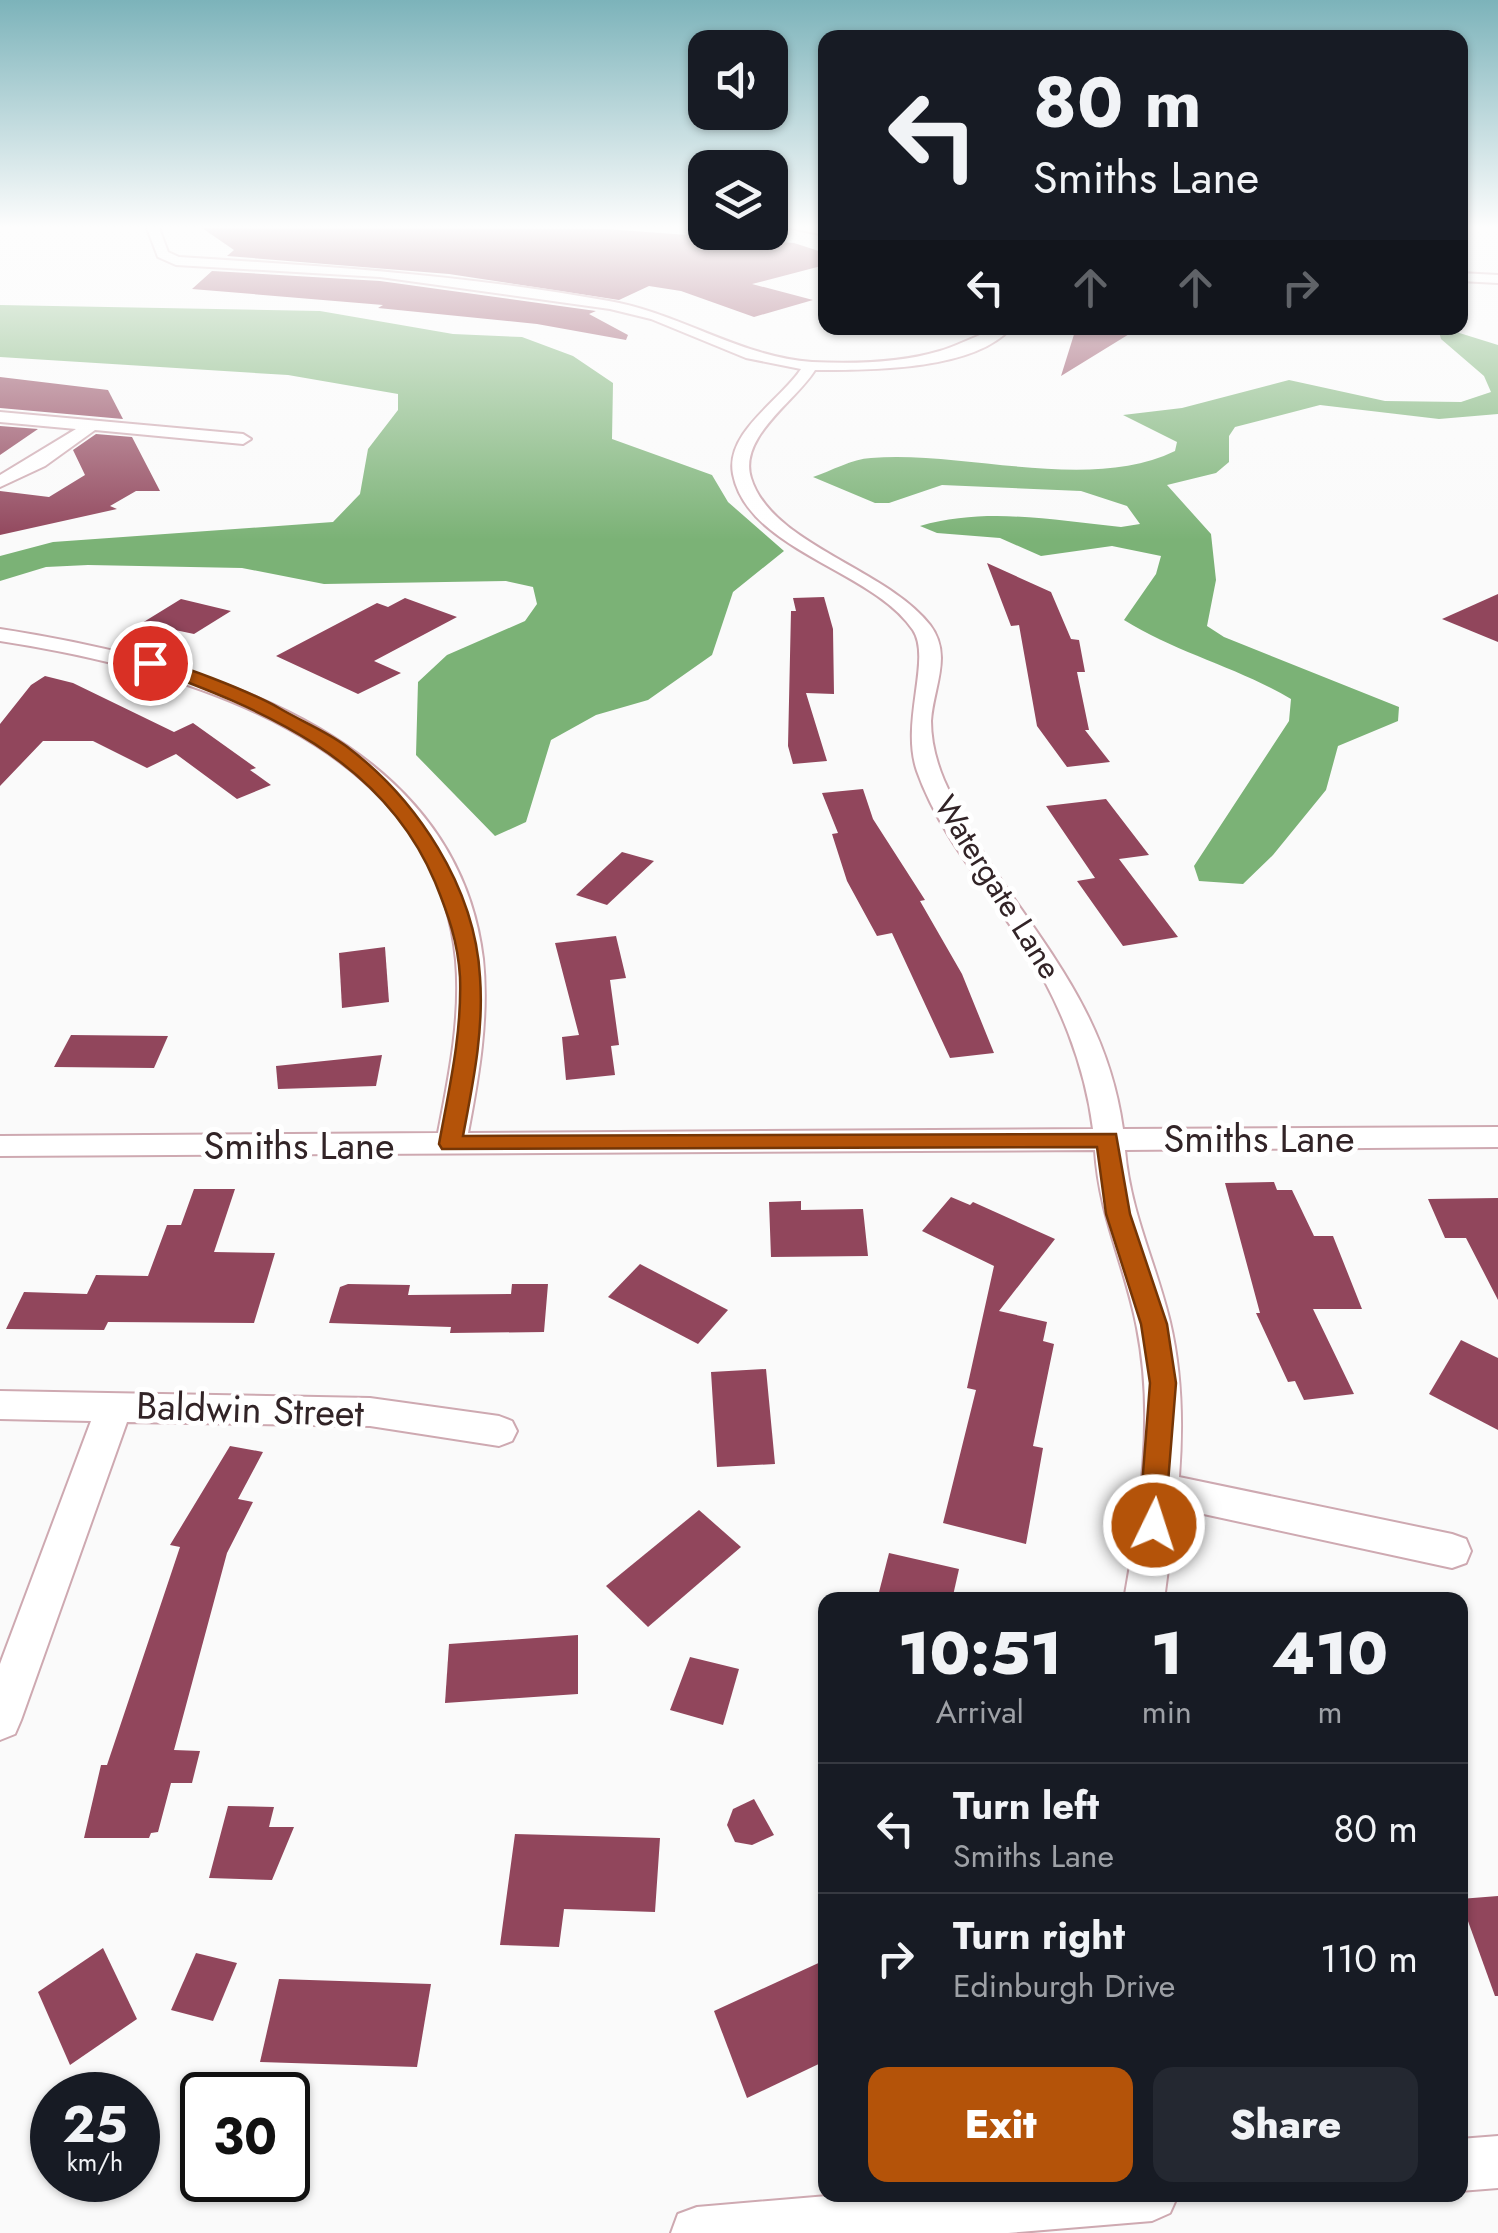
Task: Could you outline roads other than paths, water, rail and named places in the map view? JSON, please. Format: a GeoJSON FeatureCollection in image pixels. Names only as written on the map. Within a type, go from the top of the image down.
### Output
{"type":"FeatureCollection","features":[{"type":"Feature","properties":{"kind":"street"},"geometry":{"type":"LineString","coordinates":[[694,332],[750,356],[810,366],[870,366],[940,356],[994,335]]}},
{"type":"Feature","properties":{"kind":"street","name":"Watergate Lane"},"geometry":{"type":"LineString","coordinates":[[810,366],[794,394],[751,436],[742,452],[742,477],[759,506],[777,523],[884,593],[926,633],[931,649],[920,718],[924,758],[966,843],[1068,999],[1092,1060],[1118,1214],[1154,1324],[1163,1383],[1145,1592]]}},
{"type":"Feature","properties":{"kind":"street"},"geometry":{"type":"LineString","coordinates":[[0,417],[242,438]]}},
{"type":"Feature","properties":{"kind":"street"},"geometry":{"type":"LineString","coordinates":[[0,482],[39,462],[92,425]]}},
{"type":"Feature","properties":{"kind":"street"},"geometry":{"type":"LineString","coordinates":[[6,641],[124,656],[251,699],[339,749],[403,809],[432,852],[465,932],[470,978],[469,1042],[450,1144]]}},
{"type":"Feature","properties":{"kind":"street","name":"Smiths Lane"},"geometry":{"type":"LineString","coordinates":[[0,1146],[1498,1137]]}},
{"type":"Feature","properties":{"kind":"street","name":"Baldwin Street"},"geometry":{"type":"LineString","coordinates":[[0,1405],[370,1412],[499,1431]]}},
{"type":"Feature","properties":{"kind":"street"},"geometry":{"type":"LineString","coordinates":[[0,1720],[115,1406]]}},
{"type":"Feature","properties":{"kind":"street"},"geometry":{"type":"LineString","coordinates":[[1156,1488],[1452,1552]]}},
{"type":"Feature","properties":{"kind":"street"},"geometry":{"type":"LineString","coordinates":[[1468,2165],[1498,2162]]}},
{"type":"Feature","properties":{"kind":"street"},"geometry":{"type":"LineString","coordinates":[[697,2233],[1055,2202]]}}]}
